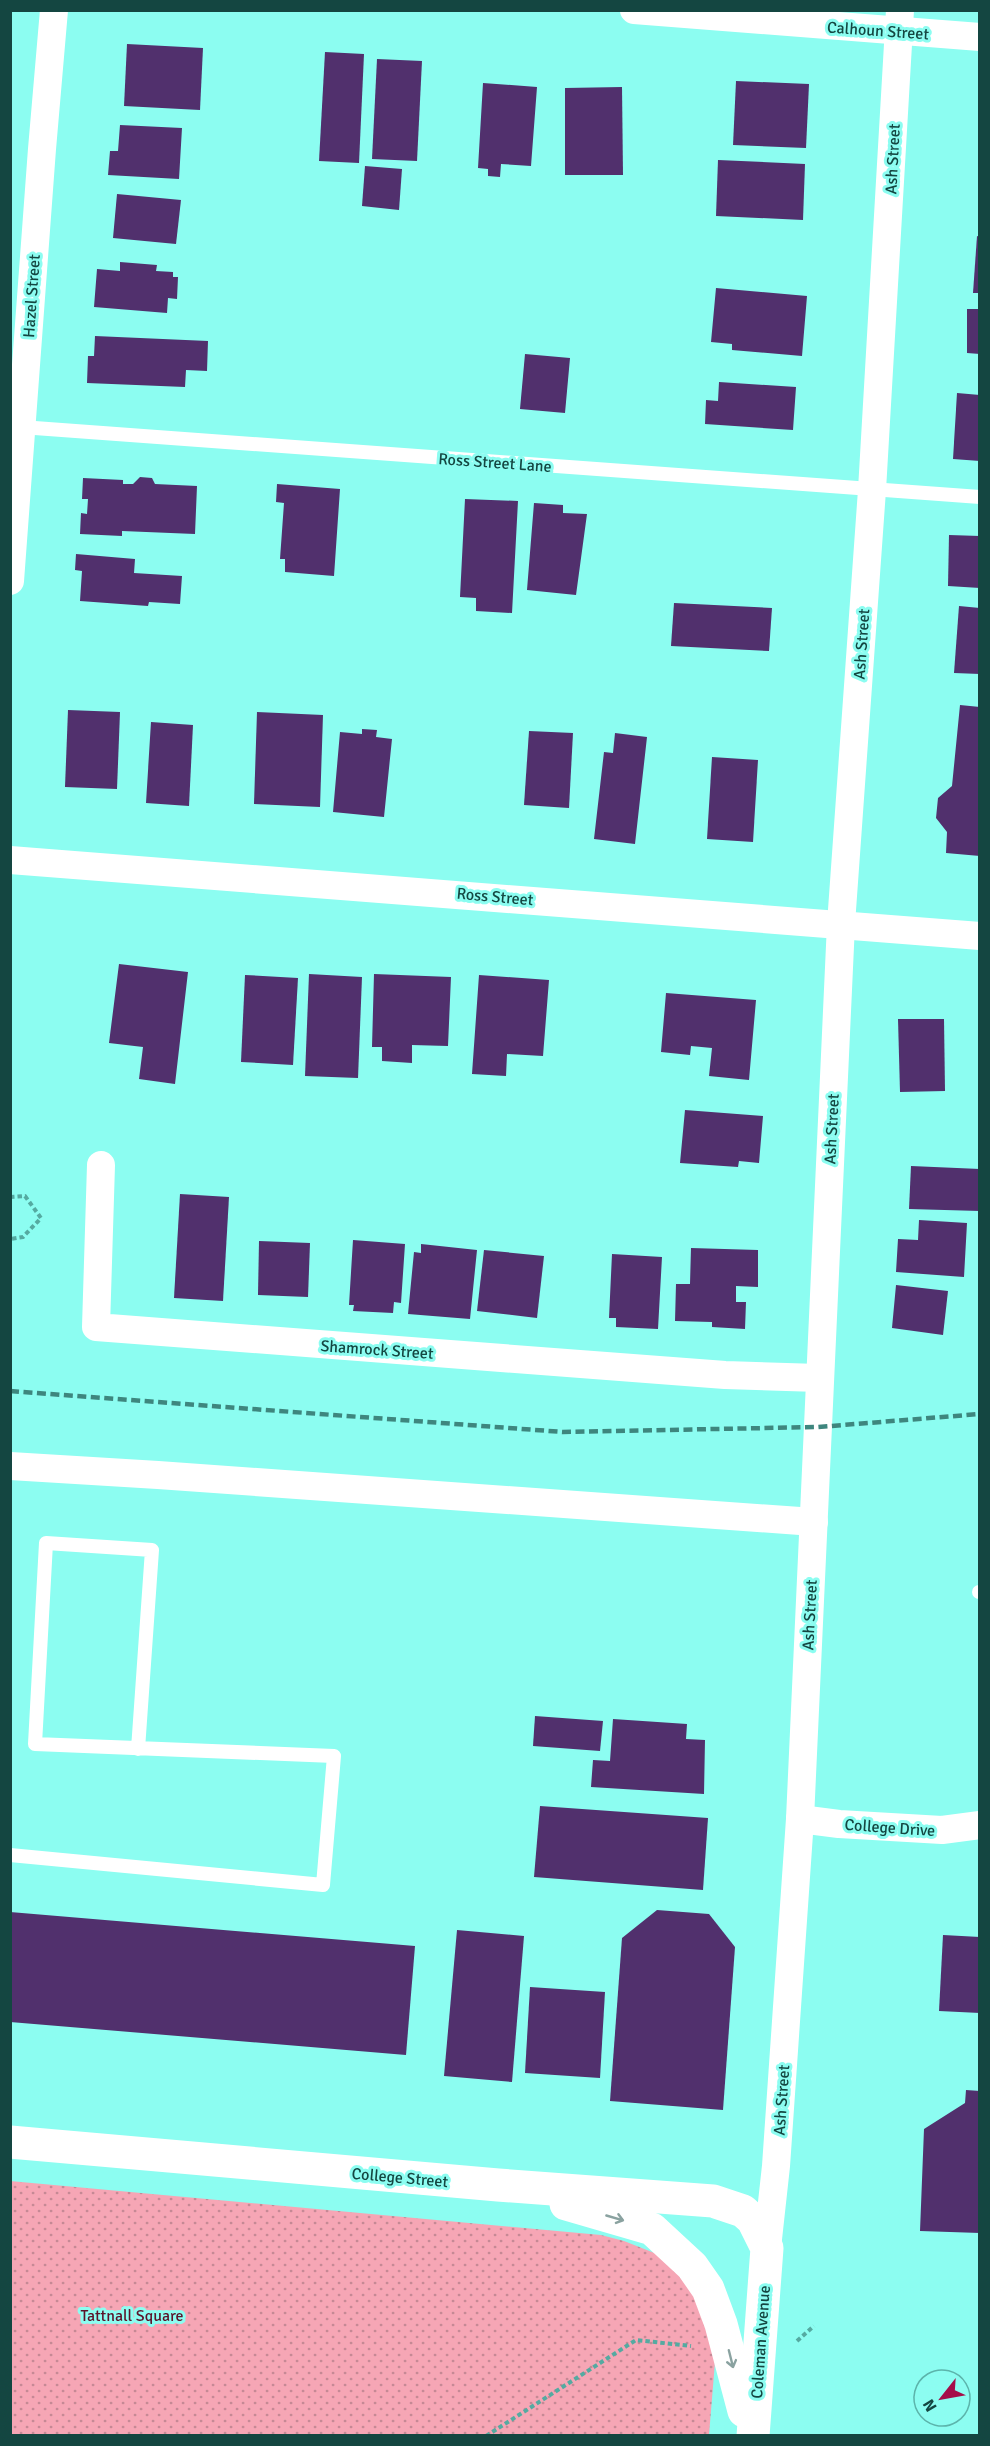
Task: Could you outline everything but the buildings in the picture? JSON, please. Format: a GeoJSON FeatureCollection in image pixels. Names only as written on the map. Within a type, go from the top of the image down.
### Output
{"type":"FeatureCollection","features":[{"type":"Feature","properties":{"kind":"street","name":"Hazel Street"},"geometry":{"type":"LineString","coordinates":[[10,581],[16,426],[54,10]]}},
{"type":"Feature","properties":{"kind":"street","name":"Calhoun Street"},"geometry":{"type":"LineString","coordinates":[[634,10],[900,21],[980,37]]}},
{"type":"Feature","properties":{"kind":"street","name":"Ash Street"},"geometry":{"type":"LineString","coordinates":[[767,2248],[776,2166],[800,1819],[841,924],[872,490],[900,21]]}},
{"type":"Feature","properties":{"kind":"street","name":"Ross Street"},"geometry":{"type":"LineString","coordinates":[[10,860],[980,936]]}},
{"type":"Feature","properties":{"kind":"street","name":"Shamrock Street"},"geometry":{"type":"LineString","coordinates":[[102,1165],[96,1327],[725,1375],[819,1378]]}},
{"type":"Feature","properties":{"kind":"street"},"geometry":{"type":"LineString","coordinates":[[10,1467],[170,1475],[814,1522]]}},
{"type":"Feature","properties":{"kind":"street","name":"College Drive"},"geometry":{"type":"LineString","coordinates":[[800,1819],[839,1824],[942,1830],[980,1825]]}},
{"type":"Feature","properties":{"kind":"street","name":"College Street"},"geometry":{"type":"LineString","coordinates":[[10,2142],[498,2185],[713,2200],[743,2211],[753,2220],[767,2248]]}},
{"type":"Feature","properties":{"kind":"street"},"geometry":{"type":"LineString","coordinates":[[498,2185],[652,2229],[692,2266],[743,2350]]}},
{"type":"Feature","properties":{"kind":"street","name":"Coleman Avenue"},"geometry":{"type":"LineString","coordinates":[[752,2436],[743,2350],[767,2248]]}},
{"type":"Feature","properties":{"kind":"lane","name":"Ross Street Lane"},"geometry":{"type":"LineString","coordinates":[[16,426],[980,497]]}},
{"type":"Feature","properties":{"kind":"lane"},"geometry":{"type":"LineString","coordinates":[[10,1855],[323,1885],[334,1756],[138,1749],[35,1744],[46,1543],[152,1550],[138,1749]]}},
{"type":"Feature","properties":{"kind":"path"},"geometry":{"type":"LineString","coordinates":[[10,1197],[25,1196],[41,1218],[22,1237],[10,1239]]}},
{"type":"Feature","properties":{"kind":"path"},"geometry":{"type":"LineString","coordinates":[[486,2436],[636,2340],[785,2355],[802,2335],[814,2326]]}},
{"type":"Feature","properties":{"kind":"green space","name":"Tattnall Square"},"geometry":{"type":"Polygon","coordinates":[[[10,2181],[601,2235],[624,2241],[657,2254],[680,2274],[696,2294],[715,2362],[709,2435],[11,2435],[10,2181]]]}},
{"type":"Feature","properties":{"kind":"railway"},"geometry":{"type":"LineString","coordinates":[[10,1391],[563,1432],[818,1427],[980,1414]]}}]}
